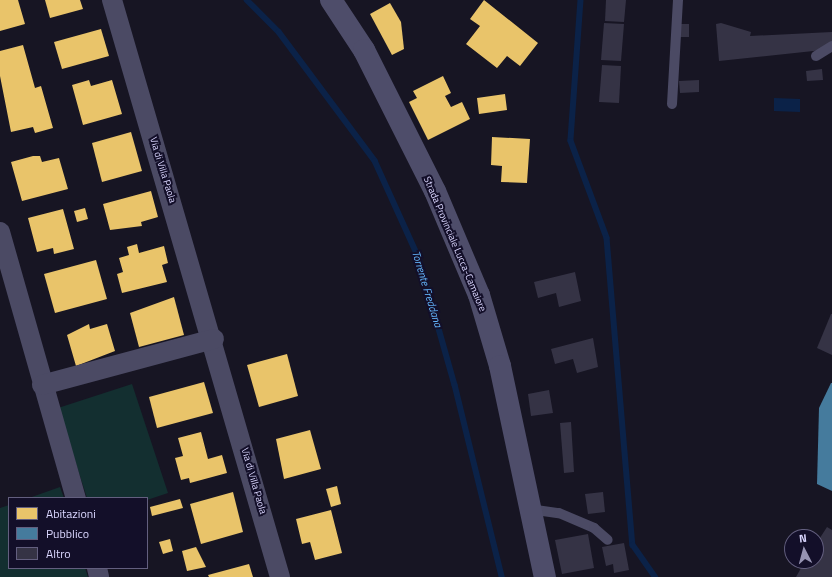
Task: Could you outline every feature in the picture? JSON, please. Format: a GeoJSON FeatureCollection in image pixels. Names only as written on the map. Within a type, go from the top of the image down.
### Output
{"type":"FeatureCollection","features":[{"type":"Feature","properties":{"kind":"main road","name":"Strada Provinciale Lucca-Camaiore"},"geometry":{"type":"LineString","coordinates":[[331,0],[364,50],[435,191],[479,295],[500,366],[529,508],[545,574]]}},
{"type":"Feature","properties":{"kind":"street","name":"Via di Villa Paola"},"geometry":{"type":"LineString","coordinates":[[112,0],[214,339],[280,577]]}},
{"type":"Feature","properties":{"kind":"street"},"geometry":{"type":"LineString","coordinates":[[0,232],[42,385],[76,497]]}},
{"type":"Feature","properties":{"kind":"street"},"geometry":{"type":"LineString","coordinates":[[42,385],[214,339]]}},
{"type":"Feature","properties":{"kind":"lane"},"geometry":{"type":"LineString","coordinates":[[672,104],[678,0]]}},
{"type":"Feature","properties":{"kind":"lane"},"geometry":{"type":"LineString","coordinates":[[816,56],[832,46]]}},
{"type":"Feature","properties":{"kind":"lane"},"geometry":{"type":"LineString","coordinates":[[529,508],[559,513],[594,528],[608,540]]}},
{"type":"Feature","properties":{"kind":"green space"},"geometry":{"type":"Polygon","coordinates":[[[132,384],[168,493],[148,500],[148,497],[87,497],[58,408],[132,384]]]}},
{"type":"Feature","properties":{"kind":"green space"},"geometry":{"type":"Polygon","coordinates":[[[60,487],[64,497],[32,497],[60,487]]]}},
{"type":"Feature","properties":{"kind":"green space"},"geometry":{"type":"Polygon","coordinates":[[[8,505],[8,569],[85,569],[88,577],[0,577],[0,508],[8,505]]]}},
{"type":"Feature","properties":{"kind":"water"},"geometry":{"type":"Polygon","coordinates":[[[774,98],[800,99],[800,112],[774,111],[774,98]]]}},
{"type":"Feature","properties":{"kind":"building: Abitazioni"},"geometry":{"type":"Polygon","coordinates":[[[0,0],[18,0],[25,24],[0,31],[0,0]]]}},
{"type":"Feature","properties":{"kind":"building: Abitazioni"},"geometry":{"type":"Polygon","coordinates":[[[45,0],[80,0],[83,9],[50,18],[45,0]]]}},
{"type":"Feature","properties":{"kind":"building: Abitazioni"},"geometry":{"type":"Polygon","coordinates":[[[484,0],[538,43],[520,66],[507,56],[497,68],[466,44],[480,26],[470,19],[484,0]]]}},
{"type":"Feature","properties":{"kind":"building: Abitazioni"},"geometry":{"type":"Polygon","coordinates":[[[390,3],[401,22],[404,49],[392,55],[370,14],[390,3]]]}},
{"type":"Feature","properties":{"kind":"building: Abitazioni"},"geometry":{"type":"Polygon","coordinates":[[[101,29],[109,56],[62,69],[54,42],[101,29]]]}},
{"type":"Feature","properties":{"kind":"building: Abitazioni"},"geometry":{"type":"Polygon","coordinates":[[[23,45],[35,88],[41,86],[53,128],[35,133],[33,127],[11,132],[0,76],[0,51],[23,45]]]}},
{"type":"Feature","properties":{"kind":"building: Abitazioni"},"geometry":{"type":"Polygon","coordinates":[[[443,76],[451,93],[445,96],[451,107],[462,102],[470,119],[428,140],[409,102],[417,98],[413,91],[443,76]]]}},
{"type":"Feature","properties":{"kind":"building: Abitazioni"},"geometry":{"type":"Polygon","coordinates":[[[89,80],[91,86],[112,80],[122,114],[83,125],[72,85],[89,80]]]}},
{"type":"Feature","properties":{"kind":"building: Abitazioni"},"geometry":{"type":"Polygon","coordinates":[[[505,94],[507,110],[479,114],[477,98],[505,94]]]}},
{"type":"Feature","properties":{"kind":"building: Abitazioni"},"geometry":{"type":"Polygon","coordinates":[[[131,132],[142,171],[102,182],[92,143],[131,132]]]}},
{"type":"Feature","properties":{"kind":"building: Abitazioni"},"geometry":{"type":"Polygon","coordinates":[[[492,137],[530,139],[527,183],[501,182],[502,166],[491,165],[492,137]]]}},
{"type":"Feature","properties":{"kind":"building: Abitazioni"},"geometry":{"type":"Polygon","coordinates":[[[33,156],[40,156],[42,162],[59,158],[68,189],[22,201],[11,162],[33,156]]]}},
{"type":"Feature","properties":{"kind":"building: Abitazioni"},"geometry":{"type":"Polygon","coordinates":[[[151,191],[158,217],[141,222],[142,226],[110,230],[103,204],[151,191]]]}},
{"type":"Feature","properties":{"kind":"building: Abitazioni"},"geometry":{"type":"Polygon","coordinates":[[[85,208],[88,219],[77,222],[74,211],[85,208]]]}},
{"type":"Feature","properties":{"kind":"building: Abitazioni"},"geometry":{"type":"Polygon","coordinates":[[[63,209],[74,249],[54,254],[53,248],[37,252],[28,218],[63,209]]]}},
{"type":"Feature","properties":{"kind":"building: Abitazioni"},"geometry":{"type":"Polygon","coordinates":[[[137,244],[139,253],[164,246],[168,263],[162,265],[167,282],[122,293],[117,274],[123,272],[119,258],[129,255],[127,247],[137,244]]]}},
{"type":"Feature","properties":{"kind":"building: Abitazioni"},"geometry":{"type":"Polygon","coordinates":[[[96,260],[107,299],[55,313],[44,274],[96,260]]]}},
{"type":"Feature","properties":{"kind":"building: Abitazioni"},"geometry":{"type":"Polygon","coordinates":[[[174,297],[184,335],[139,347],[130,313],[174,297]]]}},
{"type":"Feature","properties":{"kind":"building: Abitazioni"},"geometry":{"type":"Polygon","coordinates":[[[89,324],[90,329],[107,324],[115,351],[76,366],[67,335],[89,324]]]}},
{"type":"Feature","properties":{"kind":"building: Abitazioni"},"geometry":{"type":"Polygon","coordinates":[[[287,354],[298,396],[259,407],[247,365],[287,354]]]}},
{"type":"Feature","properties":{"kind":"building: Abitazioni"},"geometry":{"type":"Polygon","coordinates":[[[204,382],[213,413],[157,428],[149,397],[204,382]]]}},
{"type":"Feature","properties":{"kind":"building: Abitazioni"},"geometry":{"type":"Polygon","coordinates":[[[310,430],[321,469],[284,479],[276,439],[310,430]]]}},
{"type":"Feature","properties":{"kind":"building: Abitazioni"},"geometry":{"type":"Polygon","coordinates":[[[201,432],[208,459],[222,455],[227,473],[190,483],[189,478],[181,480],[175,458],[183,456],[178,438],[201,432]]]}},
{"type":"Feature","properties":{"kind":"building: Abitazioni"},"geometry":{"type":"Polygon","coordinates":[[[337,486],[341,504],[331,507],[326,489],[337,486]]]}},
{"type":"Feature","properties":{"kind":"building: Abitazioni"},"geometry":{"type":"Polygon","coordinates":[[[233,492],[243,532],[201,544],[190,504],[233,492]]]}},
{"type":"Feature","properties":{"kind":"building: Abitazioni"},"geometry":{"type":"Polygon","coordinates":[[[180,499],[183,508],[152,516],[150,507],[180,499]]]}},
{"type":"Feature","properties":{"kind":"building: Abitazioni"},"geometry":{"type":"Polygon","coordinates":[[[331,510],[342,553],[315,560],[310,542],[302,544],[296,519],[331,510]]]}},
{"type":"Feature","properties":{"kind":"building: Abitazioni"},"geometry":{"type":"Polygon","coordinates":[[[170,539],[173,551],[163,554],[159,542],[170,539]]]}},
{"type":"Feature","properties":{"kind":"building: Abitazioni"},"geometry":{"type":"Polygon","coordinates":[[[196,547],[206,567],[187,571],[182,551],[196,547]]]}},
{"type":"Feature","properties":{"kind":"building: Abitazioni"},"geometry":{"type":"Polygon","coordinates":[[[249,564],[253,577],[209,577],[208,575],[249,564]]]}},
{"type":"Feature","properties":{"kind":"building: Pubblico"},"geometry":{"type":"Polygon","coordinates":[[[831,383],[832,491],[817,484],[819,408],[831,383]]]}},
{"type":"Feature","properties":{"kind":"building: Altro"},"geometry":{"type":"Polygon","coordinates":[[[606,0],[626,0],[624,22],[605,21],[606,0]]]}},
{"type":"Feature","properties":{"kind":"building: Altro"},"geometry":{"type":"Polygon","coordinates":[[[604,23],[624,24],[621,61],[601,60],[604,23]]]}},
{"type":"Feature","properties":{"kind":"building: Altro"},"geometry":{"type":"Polygon","coordinates":[[[721,23],[751,32],[750,36],[832,32],[832,49],[719,61],[716,24],[721,23]]]}},
{"type":"Feature","properties":{"kind":"building: Altro"},"geometry":{"type":"Polygon","coordinates":[[[679,24],[689,24],[689,37],[678,37],[679,24]]]}},
{"type":"Feature","properties":{"kind":"building: Altro"},"geometry":{"type":"Polygon","coordinates":[[[602,65],[621,66],[619,103],[599,102],[602,65]]]}},
{"type":"Feature","properties":{"kind":"building: Altro"},"geometry":{"type":"Polygon","coordinates":[[[822,69],[823,80],[807,81],[806,71],[822,69]]]}},
{"type":"Feature","properties":{"kind":"building: Altro"},"geometry":{"type":"Polygon","coordinates":[[[699,80],[699,92],[680,93],[679,81],[699,80]]]}},
{"type":"Feature","properties":{"kind":"building: Altro"},"geometry":{"type":"Polygon","coordinates":[[[575,272],[581,301],[559,307],[556,293],[538,298],[534,282],[575,272]]]}},
{"type":"Feature","properties":{"kind":"building: Altro"},"geometry":{"type":"Polygon","coordinates":[[[832,314],[832,355],[817,348],[832,314]]]}},
{"type":"Feature","properties":{"kind":"building: Altro"},"geometry":{"type":"Polygon","coordinates":[[[593,338],[598,367],[577,373],[573,359],[555,364],[551,349],[593,338]]]}},
{"type":"Feature","properties":{"kind":"building: Altro"},"geometry":{"type":"Polygon","coordinates":[[[549,390],[553,413],[531,416],[528,394],[549,390]]]}},
{"type":"Feature","properties":{"kind":"building: Altro"},"geometry":{"type":"Polygon","coordinates":[[[571,422],[574,472],[564,473],[560,423],[571,422]]]}},
{"type":"Feature","properties":{"kind":"building: Altro"},"geometry":{"type":"Polygon","coordinates":[[[603,492],[605,512],[588,514],[585,494],[603,492]]]}},
{"type":"Feature","properties":{"kind":"building: Altro"},"geometry":{"type":"Polygon","coordinates":[[[827,527],[832,530],[832,577],[796,577],[800,569],[824,569],[824,532],[827,527]]]}},
{"type":"Feature","properties":{"kind":"building: Altro"},"geometry":{"type":"Polygon","coordinates":[[[588,534],[594,568],[562,574],[555,540],[588,534]]]}},
{"type":"Feature","properties":{"kind":"building: Altro"},"geometry":{"type":"Polygon","coordinates":[[[624,543],[629,570],[614,573],[613,564],[606,566],[602,547],[624,543]]]}},
{"type":"Feature","properties":{"kind":"waterway","name":"Torrente Freddana"},"geometry":{"type":"LineString","coordinates":[[247,0],[279,32],[375,161],[419,258],[455,385],[502,577]]}},
{"type":"Feature","properties":{"kind":"waterway"},"geometry":{"type":"LineString","coordinates":[[581,0],[571,141],[607,238],[633,545],[655,577]]}}]}
